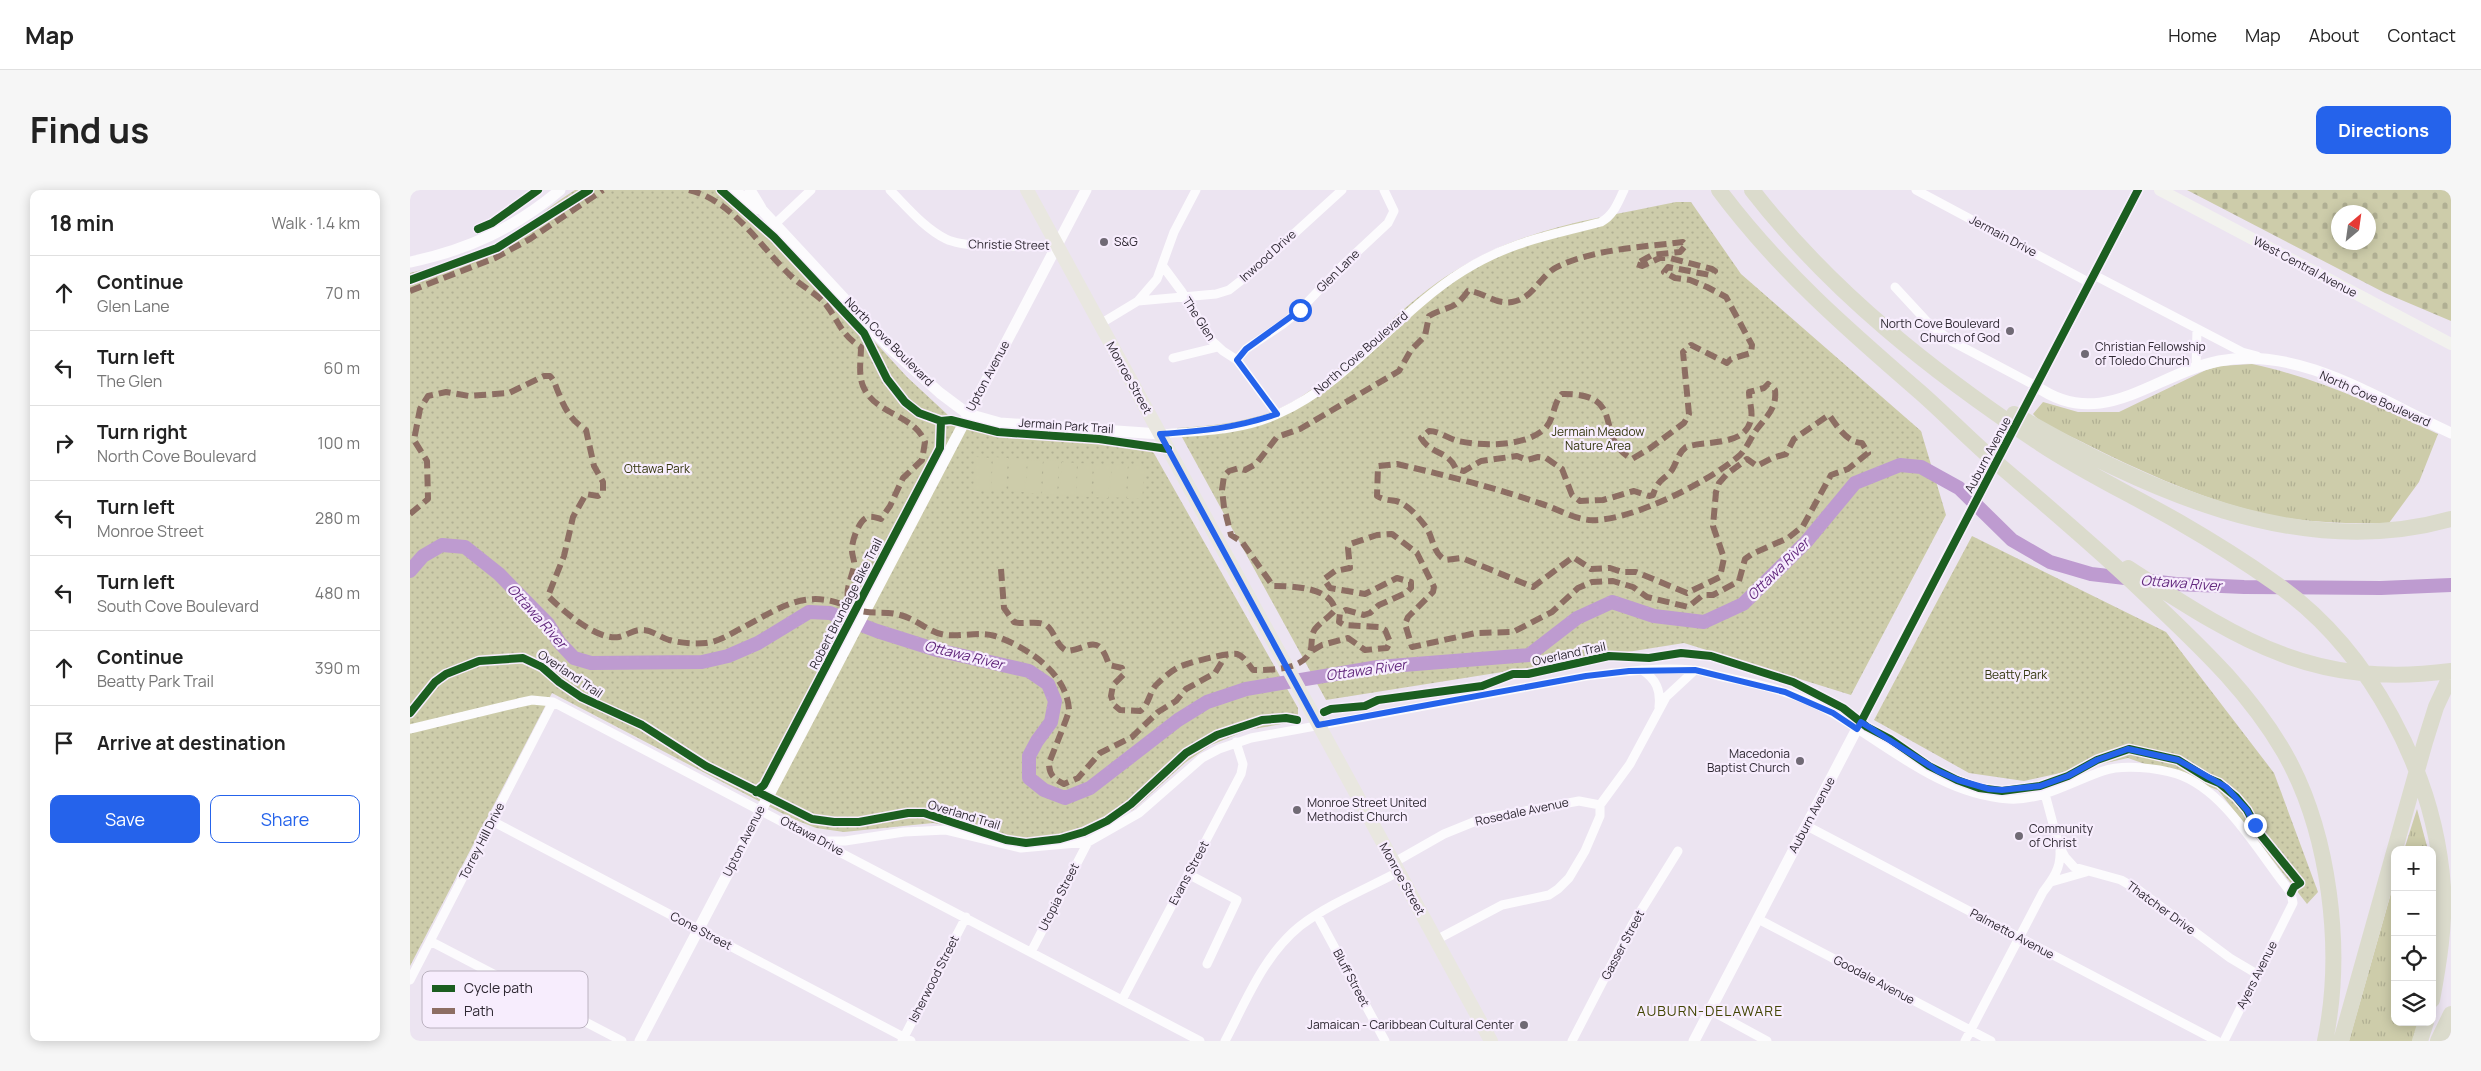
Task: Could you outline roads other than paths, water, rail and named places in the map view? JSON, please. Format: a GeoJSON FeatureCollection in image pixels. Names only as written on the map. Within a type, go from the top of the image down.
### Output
{"type":"FeatureCollection","features":[{"type":"Feature","properties":{"kind":"highway"},"geometry":{"type":"LineString","coordinates":[[1719,190],[1777,260],[1841,324],[1996,462],[2093,544],[2215,660],[2250,701],[2285,754],[2310,813],[2327,882],[2333,929],[2334,965],[2325,1041]]}},
{"type":"Feature","properties":{"kind":"highway"},"geometry":{"type":"LineString","coordinates":[[1752,190],[1800,246],[1847,294],[1934,368],[2043,445],[2222,548],[2278,585],[2318,620],[2357,662],[2381,697],[2406,748],[2426,800],[2436,839],[2442,887],[2443,925],[2435,981]]}},
{"type":"Feature","properties":{"kind":"highway"},"geometry":{"type":"LineString","coordinates":[[1934,368],[2097,459],[2197,502],[2294,528],[2337,532],[2387,532],[2451,519]]}},
{"type":"Feature","properties":{"kind":"highway"},"geometry":{"type":"LineString","coordinates":[[2093,544],[2228,632],[2286,657],[2326,668],[2381,675],[2418,676],[2451,673],[2436,707],[2396,840],[2379,909],[2341,1041]]}},
{"type":"Feature","properties":{"kind":"highway"},"geometry":{"type":"LineString","coordinates":[[2438,1041],[2451,1014]]}},
{"type":"Feature","properties":{"kind":"highway"},"geometry":{"type":"LineString","coordinates":[[2420,1041],[2425,1026]]}},
{"type":"Feature","properties":{"kind":"main road","name":"Monroe Street"},"geometry":{"type":"LineString","coordinates":[[1027,190],[1491,1041]]}},
{"type":"Feature","properties":{"kind":"main road","name":"West Central Avenue"},"geometry":{"type":"LineString","coordinates":[[2160,190],[2451,344]]}},
{"type":"Feature","properties":{"kind":"street"},"geometry":{"type":"LineString","coordinates":[[410,262],[451,253],[489,238],[517,223],[560,190]]}},
{"type":"Feature","properties":{"kind":"street","name":"North Cove Boulevard"},"geometry":{"type":"LineString","coordinates":[[735,190],[755,208],[761,209]]}},
{"type":"Feature","properties":{"kind":"street","name":"North Cove Boulevard"},"geometry":{"type":"LineString","coordinates":[[750,190],[761,209],[890,348],[940,393],[968,414],[1000,423],[1160,434],[1216,430],[1245,425],[1277,414],[1306,400],[1365,352],[1417,304],[1450,279],[1505,248],[1545,235],[1601,222],[1608,218],[1614,210],[1624,190]]}},
{"type":"Feature","properties":{"kind":"street"},"geometry":{"type":"LineString","coordinates":[[775,224],[811,190]]}},
{"type":"Feature","properties":{"kind":"street","name":"Christie Street"},"geometry":{"type":"LineString","coordinates":[[890,190],[916,217],[946,239],[966,245],[1057,246]]}},
{"type":"Feature","properties":{"kind":"street","name":"Upton Avenue"},"geometry":{"type":"LineString","coordinates":[[640,1041],[1086,190]]}},
{"type":"Feature","properties":{"kind":"street"},"geometry":{"type":"LineString","coordinates":[[1138,301],[1156,279],[1174,232],[1196,190]]}},
{"type":"Feature","properties":{"kind":"street","name":"Inwood Drive"},"geometry":{"type":"LineString","coordinates":[[1100,324],[1138,301],[1216,294],[1241,282],[1342,190]]}},
{"type":"Feature","properties":{"kind":"street","name":"Glen Lane"},"geometry":{"type":"LineString","coordinates":[[1237,360],[1246,349],[1300,310],[1341,266],[1392,218],[1394,211],[1384,190]]}},
{"type":"Feature","properties":{"kind":"street","name":"Jermain Drive"},"geometry":{"type":"LineString","coordinates":[[1916,190],[2242,352],[2271,360]]}},
{"type":"Feature","properties":{"kind":"street","name":"Auburn Avenue"},"geometry":{"type":"LineString","coordinates":[[1694,1041],[2138,190]]}},
{"type":"Feature","properties":{"kind":"street","name":"The Glen"},"geometry":{"type":"LineString","coordinates":[[1162,265],[1184,297],[1196,320],[1218,347],[1237,360],[1277,414]]}},
{"type":"Feature","properties":{"kind":"street","name":"North Cove Boulevard"},"geometry":{"type":"LineString","coordinates":[[1895,287],[1932,327],[1952,342],[2067,401],[2096,405],[2119,400],[2196,368],[2221,361],[2271,360],[2305,368],[2351,385],[2451,433]]}},
{"type":"Feature","properties":{"kind":"street"},"geometry":{"type":"LineString","coordinates":[[2196,368],[2197,329]]}},
{"type":"Feature","properties":{"kind":"street"},"geometry":{"type":"LineString","coordinates":[[1173,358],[1218,347]]}},
{"type":"Feature","properties":{"kind":"street"},"geometry":{"type":"LineString","coordinates":[[821,841],[845,841],[904,832],[946,830],[1021,848],[1048,848],[1088,842],[1139,813],[1202,758],[1236,742],[1315,720],[1586,676],[1642,670],[1695,670],[1785,692],[1833,713],[1953,786],[1971,793],[2011,799],[2045,794]]}},
{"type":"Feature","properties":{"kind":"street"},"geometry":{"type":"LineString","coordinates":[[1642,670],[1650,675],[1659,690],[1658,709]]}},
{"type":"Feature","properties":{"kind":"street"},"geometry":{"type":"LineString","coordinates":[[1436,940],[1502,905],[1549,894],[1558,890],[1569,878],[1585,851],[1600,816],[1600,805],[1630,764],[1658,709],[1666,697],[1695,670]]}},
{"type":"Feature","properties":{"kind":"street","name":"Ottawa Drive"},"geometry":{"type":"LineString","coordinates":[[410,729],[518,702],[532,700],[553,702],[1200,1041]]}},
{"type":"Feature","properties":{"kind":"street","name":"Torrey Hill Drive"},"geometry":{"type":"LineString","coordinates":[[410,980],[553,702]]}},
{"type":"Feature","properties":{"kind":"street","name":"Evans Street"},"geometry":{"type":"LineString","coordinates":[[1122,1000],[1241,774],[1243,764],[1236,742]]}},
{"type":"Feature","properties":{"kind":"street","name":"Ayers Avenue"},"geometry":{"type":"LineString","coordinates":[[2045,794],[2105,770],[2146,768],[2177,774],[2208,791],[2222,804],[2291,893],[2293,903],[2291,909],[2224,1041]]}},
{"type":"Feature","properties":{"kind":"street","name":"Thatcher Drive"},"geometry":{"type":"LineString","coordinates":[[2045,794],[2059,846],[2065,857],[2074,866],[2106,874],[2140,891],[2230,958],[2257,974]]}},
{"type":"Feature","properties":{"kind":"street","name":"Rosedale Avenue"},"geometry":{"type":"LineString","coordinates":[[1225,1041],[1274,954],[1300,927],[1395,868],[1450,831],[1481,820],[1579,801],[1600,805]]}},
{"type":"Feature","properties":{"kind":"street","name":"Cone Street"},"geometry":{"type":"LineString","coordinates":[[492,821],[905,1040]]}},
{"type":"Feature","properties":{"kind":"street","name":"Palmetto Avenue"},"geometry":{"type":"LineString","coordinates":[[1807,826],[2217,1041]]}},
{"type":"Feature","properties":{"kind":"street","name":"Utopia Street"},"geometry":{"type":"LineString","coordinates":[[1031,952],[1088,842]]}},
{"type":"Feature","properties":{"kind":"street"},"geometry":{"type":"LineString","coordinates":[[1965,1041],[2018,937],[2059,868],[2059,846]]}},
{"type":"Feature","properties":{"kind":"street","name":"Gasser Street"},"geometry":{"type":"LineString","coordinates":[[1572,1041],[1632,925],[1678,851]]}},
{"type":"Feature","properties":{"kind":"street"},"geometry":{"type":"LineString","coordinates":[[2051,882],[2088,871]]}},
{"type":"Feature","properties":{"kind":"street"},"geometry":{"type":"LineString","coordinates":[[1188,874],[1237,900],[1206,964]]}},
{"type":"Feature","properties":{"kind":"street","name":"Bluff Street"},"geometry":{"type":"LineString","coordinates":[[1317,915],[1385,1041]]}},
{"type":"Feature","properties":{"kind":"street","name":"Isherwood Street"},"geometry":{"type":"LineString","coordinates":[[905,1040],[966,917]]}},
{"type":"Feature","properties":{"kind":"street","name":"Goodale Avenue"},"geometry":{"type":"LineString","coordinates":[[1758,919],[1991,1041]]}},
{"type":"Feature","properties":{"kind":"street"},"geometry":{"type":"LineString","coordinates":[[430,941],[488,971]]}},
{"type":"Feature","properties":{"kind":"street"},"geometry":{"type":"LineString","coordinates":[[1710,1010],[1767,1041]]}},
{"type":"Feature","properties":{"kind":"street"},"geometry":{"type":"LineString","coordinates":[[588,1023],[622,1041]]}},
{"type":"Feature","properties":{"kind":"waterway","name":"Ottawa River"},"geometry":{"type":"LineString","coordinates":[[410,571],[423,556],[442,545],[465,547],[499,574],[548,624],[559,642],[574,658],[591,663],[702,662],[728,656],[758,643],[809,612],[830,613],[877,631],[937,650],[1029,671],[1048,684],[1055,701],[1051,722],[1029,756],[1029,778],[1044,790],[1065,798],[1090,788],[1178,720],[1207,702],[1246,689],[1378,667],[1529,655],[1577,618],[1612,602],[1654,616],[1704,622],[1743,604],[1806,542],[1855,483],[1900,465],[1921,467],[1959,488],[2012,540],[2050,562],[2091,574],[2176,584],[2244,587],[2381,588],[2451,585]]}},
{"type":"Feature","properties":{"kind":"place","name":"S&G"},"geometry":{"type":"Point","coordinates":[1104,242]}},
{"type":"Feature","properties":{"kind":"place","name":"North Cove Boulevard Church of God"},"geometry":{"type":"Point","coordinates":[2010,331]}},
{"type":"Feature","properties":{"kind":"place","name":"Christian Fellowship of Toledo Church"},"geometry":{"type":"Point","coordinates":[2085,354]}},
{"type":"Feature","properties":{"kind":"place","name":"Macedonia Baptist Church"},"geometry":{"type":"Point","coordinates":[1800,761]}},
{"type":"Feature","properties":{"kind":"place","name":"Monroe Street United Methodist Church"},"geometry":{"type":"Point","coordinates":[1297,810]}},
{"type":"Feature","properties":{"kind":"place","name":"Community of Christ"},"geometry":{"type":"Point","coordinates":[2019,836]}},
{"type":"Feature","properties":{"kind":"place","name":"Jamaican - Caribbean Cultural Center"},"geometry":{"type":"Point","coordinates":[1524,1025]}},
{"type":"Feature","properties":{"kind":"district","name":"AUBURN-DELAWARE"},"geometry":{"type":"Point","coordinates":[1710,1011]}},
{"type":"Feature","properties":{"kind":"park label","name":"Jermain Meadow Nature Area"},"geometry":{"type":"Point","coordinates":[1598,439]}},
{"type":"Feature","properties":{"kind":"park label","name":"Ottawa Park"},"geometry":{"type":"Point","coordinates":[657,469]}},
{"type":"Feature","properties":{"kind":"park label","name":"Beatty Park"},"geometry":{"type":"Point","coordinates":[2016,675]}}]}
